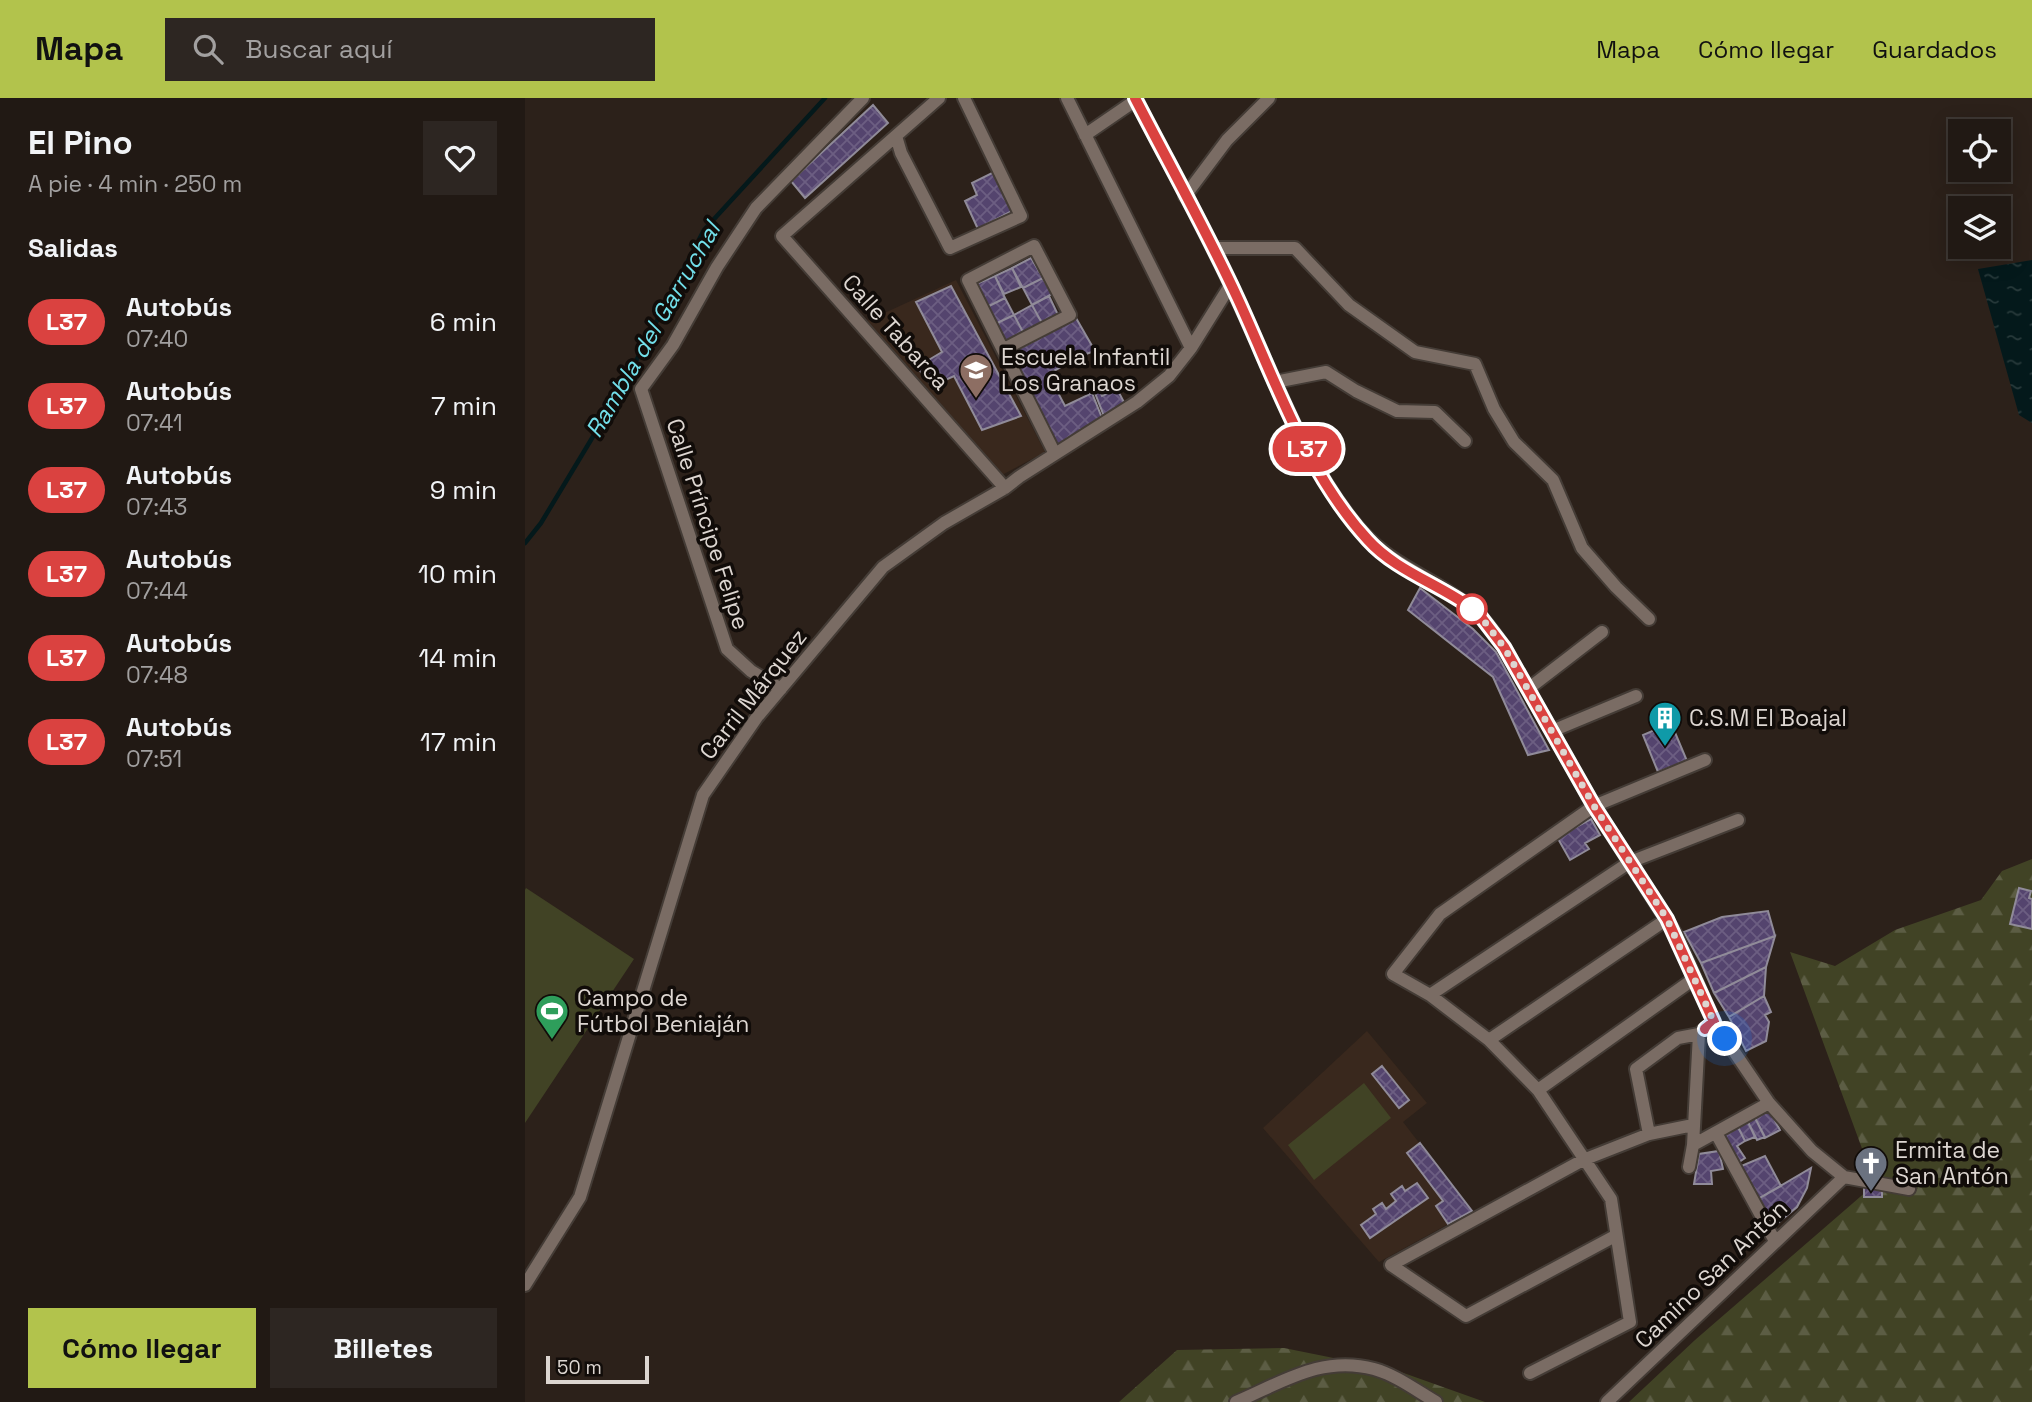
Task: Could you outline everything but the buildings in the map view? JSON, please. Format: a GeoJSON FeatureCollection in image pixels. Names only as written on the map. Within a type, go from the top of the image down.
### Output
{"type":"FeatureCollection","features":[{"type":"Feature","properties":{"kind":"street","name":"Calle Príncipe Felipe"},"geometry":{"type":"LineString","coordinates":[[781,689],[751,671],[727,649],[641,389],[673,345],[717,267],[755,208],[863,98]]}},
{"type":"Feature","properties":{"kind":"street"},"geometry":{"type":"LineString","coordinates":[[939,98],[896,136],[901,153],[950,248],[1021,216],[964,98]]}},
{"type":"Feature","properties":{"kind":"street"},"geometry":{"type":"LineString","coordinates":[[1067,98],[1191,348]]}},
{"type":"Feature","properties":{"kind":"street"},"geometry":{"type":"LineString","coordinates":[[1185,196],[1227,140],[1269,98]]}},
{"type":"Feature","properties":{"kind":"street"},"geometry":{"type":"LineString","coordinates":[[1085,135],[1135,99],[1231,284],[1318,470],[1361,532],[1387,556],[1453,595],[1481,617],[1504,647],[1594,806],[1667,919],[1714,1022],[1769,1103],[1812,1151],[1844,1177],[1909,1189]]}},
{"type":"Feature","properties":{"kind":"street","name":"Calle Tabarca"},"geometry":{"type":"LineString","coordinates":[[896,136],[782,236],[1005,488]]}},
{"type":"Feature","properties":{"kind":"street"},"geometry":{"type":"LineString","coordinates":[[1004,349],[1070,315],[1034,246],[968,280],[1055,453]]}},
{"type":"Feature","properties":{"kind":"street"},"geometry":{"type":"LineString","coordinates":[[1213,248],[1295,248],[1349,305],[1415,352],[1475,364],[1494,409],[1514,442],[1553,481],[1582,548],[1649,619]]}},
{"type":"Feature","properties":{"kind":"street","name":"Carril Márquez"},"geometry":{"type":"LineString","coordinates":[[525,1285],[580,1197],[703,795],[757,717],[883,567],[944,523],[1005,488],[1137,402],[1169,376],[1191,348],[1231,284]]}},
{"type":"Feature","properties":{"kind":"street"},"geometry":{"type":"LineString","coordinates":[[1275,382],[1326,372],[1356,391],[1398,411],[1435,412],[1465,441]]}},
{"type":"Feature","properties":{"kind":"street"},"geometry":{"type":"LineString","coordinates":[[1528,689],[1602,632]]}},
{"type":"Feature","properties":{"kind":"street"},"geometry":{"type":"LineString","coordinates":[[1552,731],[1636,696]]}},
{"type":"Feature","properties":{"kind":"street"},"geometry":{"type":"LineString","coordinates":[[1530,1373],[1630,1322],[1611,1199],[1538,1090],[1489,1040],[1430,995],[1393,974],[1440,914],[1594,806],[1705,760]]}},
{"type":"Feature","properties":{"kind":"street"},"geometry":{"type":"LineString","coordinates":[[1430,995],[1630,862],[1738,820]]}},
{"type":"Feature","properties":{"kind":"street"},"geometry":{"type":"LineString","coordinates":[[1489,1040],[1667,919]]}},
{"type":"Feature","properties":{"kind":"street"},"geometry":{"type":"LineString","coordinates":[[1538,1090],[1695,978]]}},
{"type":"Feature","properties":{"kind":"street"},"geometry":{"type":"LineString","coordinates":[[1649,1134],[1636,1069],[1678,1038],[1699,1034],[1714,1022]]}},
{"type":"Feature","properties":{"kind":"street"},"geometry":{"type":"LineString","coordinates":[[1689,1167],[1693,1145],[1699,1034]]}},
{"type":"Feature","properties":{"kind":"street"},"geometry":{"type":"LineString","coordinates":[[1693,1145],[1769,1103]]}},
{"type":"Feature","properties":{"kind":"street"},"geometry":{"type":"LineString","coordinates":[[1615,1236],[1466,1316],[1391,1265],[1583,1160],[1649,1134],[1693,1125]]}},
{"type":"Feature","properties":{"kind":"street"},"geometry":{"type":"LineString","coordinates":[[1716,1133],[1775,1241]]}},
{"type":"Feature","properties":{"kind":"street","name":"Camino San Antón"},"geometry":{"type":"LineString","coordinates":[[1607,1402],[1844,1177]]}},
{"type":"Feature","properties":{"kind":"street"},"geometry":{"type":"LineString","coordinates":[[1236,1402],[1319,1366],[1342,1364],[1375,1369],[1436,1402]]}},
{"type":"Feature","properties":{"kind":"shaded area","name":"Escuela Infantil Los Granaos"},"geometry":{"type":"Polygon","coordinates":[[[956,280],[1045,452],[1000,476],[865,322],[956,280]]]}},
{"type":"Feature","properties":{"kind":"shaded area"},"geometry":{"type":"Polygon","coordinates":[[[1367,1031],[1427,1103],[1403,1122],[1472,1211],[1379,1262],[1263,1128],[1367,1031]]]}},
{"type":"Feature","properties":{"kind":"green space"},"geometry":{"type":"Polygon","coordinates":[[[2032,859],[2032,1402],[1629,1402],[1695,1340],[1875,1184],[1790,952],[1835,966],[1895,930],[1981,900],[2002,871],[2032,859]]]}},
{"type":"Feature","properties":{"kind":"green space","name":"Campo de Fútbol Beniaján"},"geometry":{"type":"Polygon","coordinates":[[[526,888],[634,959],[525,1123],[525,890],[526,888]]]}},
{"type":"Feature","properties":{"kind":"green space"},"geometry":{"type":"Polygon","coordinates":[[[1364,1083],[1391,1118],[1314,1180],[1288,1145],[1364,1083]]]}},
{"type":"Feature","properties":{"kind":"green space"},"geometry":{"type":"Polygon","coordinates":[[[1284,1348],[1398,1371],[1485,1402],[1119,1402],[1177,1350],[1284,1348]]]}},
{"type":"Feature","properties":{"kind":"water"},"geometry":{"type":"Polygon","coordinates":[[[2032,260],[2032,423],[2019,415],[1978,269],[2032,260]]]}},
{"type":"Feature","properties":{"kind":"waterway","name":"Rambla del Garruchal"},"geometry":{"type":"LineString","coordinates":[[525,543],[541,523],[621,390],[704,230],[825,98]]}},
{"type":"Feature","properties":{"kind":"bus line","name":"L37"},"geometry":{"type":"LineString","coordinates":[[1135,98],[1231,284],[1318,470],[1349,517],[1370,542],[1387,556],[1470,607],[1492,629],[1594,806],[1675,933],[1714,1022],[1705,1029]]}},
{"type":"Feature","properties":{"kind":"place","name":"Escuela Infantil Los Granaos"},"geometry":{"type":"Point","coordinates":[976,400]}},
{"type":"Feature","properties":{"kind":"place","name":"C.S.M El Boajal"},"geometry":{"type":"Point","coordinates":[1665,748]}},
{"type":"Feature","properties":{"kind":"place","name":"Campo de Fútbol Beniaján"},"geometry":{"type":"Point","coordinates":[552,1041]}},
{"type":"Feature","properties":{"kind":"place","name":"Ermita de San Antón"},"geometry":{"type":"Point","coordinates":[1871,1193]}},
{"type":"Feature","properties":{"kind":"route"},"geometry":{"type":"LineString","coordinates":[[1472,609],[1470,607],[1481,617],[1492,629],[1504,647],[1594,806],[1667,919],[1714,1022],[1725,1039]]}}]}
